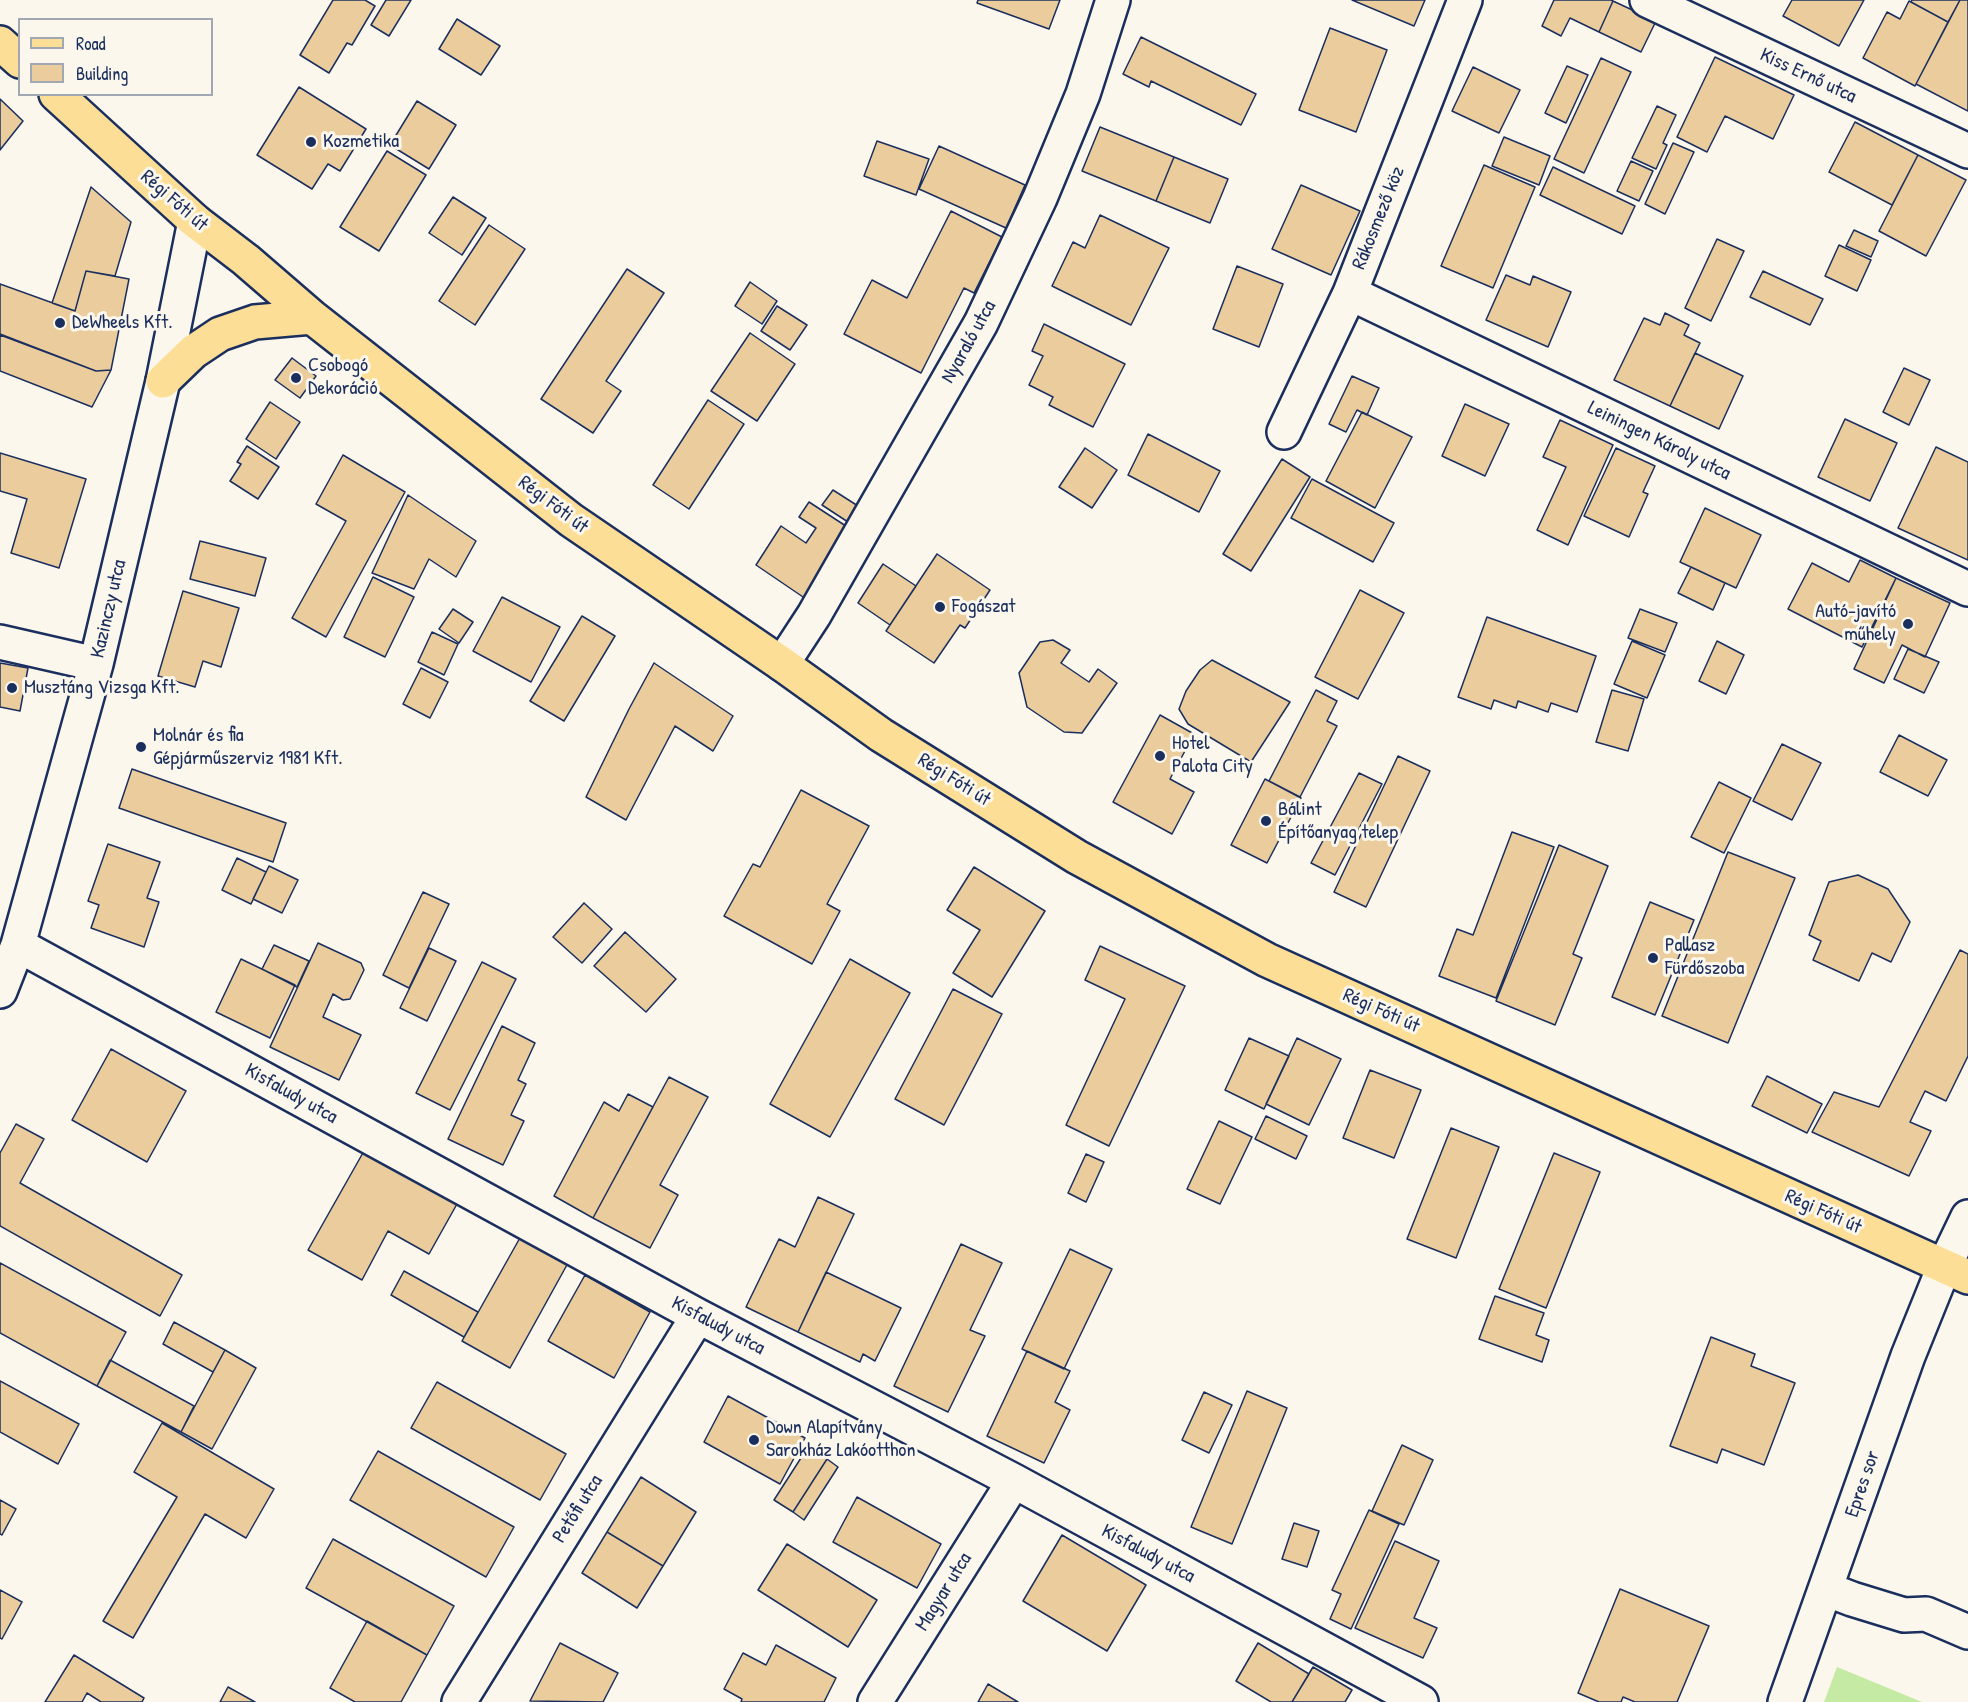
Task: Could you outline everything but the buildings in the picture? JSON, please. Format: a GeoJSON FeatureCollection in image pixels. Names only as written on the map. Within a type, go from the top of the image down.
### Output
{"type":"FeatureCollection","features":[{"type":"Feature","properties":{"kind":"main road"},"geometry":{"type":"LineString","coordinates":[[0,43],[18,59]]}},
{"type":"Feature","properties":{"kind":"main road","name":"Régi Fóti út"},"geometry":{"type":"LineString","coordinates":[[58,96],[195,221],[246,260],[312,317],[571,520],[782,664],[881,735],[1067,851],[1267,960],[1956,1272]]}},
{"type":"Feature","properties":{"kind":"main road"},"geometry":{"type":"LineString","coordinates":[[163,381],[193,352],[219,334],[255,322],[312,317]]}},
{"type":"Feature","properties":{"kind":"street","name":"Nyaraló utca"},"geometry":{"type":"LineString","coordinates":[[782,664],[814,615],[981,323],[1040,198],[1083,94],[1113,0]]}},
{"type":"Feature","properties":{"kind":"street","name":"Rákosmező köz"},"geometry":{"type":"LineString","coordinates":[[1284,432],[1350,293],[1465,0]]}},
{"type":"Feature","properties":{"kind":"street","name":"Kiss Ernő utca"},"geometry":{"type":"LineString","coordinates":[[1647,0],[1968,151]]}},
{"type":"Feature","properties":{"kind":"street","name":"Kazinczy utca"},"geometry":{"type":"LineString","coordinates":[[0,991],[18,945],[96,664],[163,381],[195,221]]}},
{"type":"Feature","properties":{"kind":"street","name":"Leiningen Károly utca"},"geometry":{"type":"LineString","coordinates":[[1350,293],[1968,589]]}},
{"type":"Feature","properties":{"kind":"street"},"geometry":{"type":"LineString","coordinates":[[0,642],[96,664]]}},
{"type":"Feature","properties":{"kind":"street","name":"Kisfaludy utca"},"geometry":{"type":"LineString","coordinates":[[18,945],[698,1316],[1014,1481],[1421,1702]]}},
{"type":"Feature","properties":{"kind":"street","name":"Epres sor"},"geometry":{"type":"LineString","coordinates":[[1785,1702],[1908,1356],[1956,1272],[1968,1217]]}},
{"type":"Feature","properties":{"kind":"street","name":"Petőfi utca"},"geometry":{"type":"LineString","coordinates":[[459,1702],[698,1316]]}},
{"type":"Feature","properties":{"kind":"street","name":"Magyar utca"},"geometry":{"type":"LineString","coordinates":[[875,1702],[1014,1481]]}},
{"type":"Feature","properties":{"kind":"street"},"geometry":{"type":"LineString","coordinates":[[1826,1589],[1904,1615],[1926,1614],[1968,1632]]}},
{"type":"Feature","properties":{"kind":"green space"},"geometry":{"type":"Polygon","coordinates":[[[1837,1667],[1922,1702],[1824,1702],[1837,1667]]]}},
{"type":"Feature","properties":{"kind":"place","name":"Kozmetika"},"geometry":{"type":"Point","coordinates":[311,142]}},
{"type":"Feature","properties":{"kind":"place","name":"DeWheels Kft."},"geometry":{"type":"Point","coordinates":[60,323]}},
{"type":"Feature","properties":{"kind":"place","name":"Csobogó Dekoráció"},"geometry":{"type":"Point","coordinates":[296,378]}},
{"type":"Feature","properties":{"kind":"place","name":"Fogászat"},"geometry":{"type":"Point","coordinates":[940,607]}},
{"type":"Feature","properties":{"kind":"place","name":"Autó-javító műhely"},"geometry":{"type":"Point","coordinates":[1908,624]}},
{"type":"Feature","properties":{"kind":"place","name":"Musztáng Vizsga Kft."},"geometry":{"type":"Point","coordinates":[12,688]}},
{"type":"Feature","properties":{"kind":"place","name":"Molnár és fia Gépjárműszerviz 1981 Kft."},"geometry":{"type":"Point","coordinates":[141,747]}},
{"type":"Feature","properties":{"kind":"place","name":"Hotel Palota City"},"geometry":{"type":"Point","coordinates":[1160,756]}},
{"type":"Feature","properties":{"kind":"place","name":"Bálint Építőanyag telep"},"geometry":{"type":"Point","coordinates":[1266,821]}},
{"type":"Feature","properties":{"kind":"place","name":"Pallasz Fürdőszoba"},"geometry":{"type":"Point","coordinates":[1653,958]}},
{"type":"Feature","properties":{"kind":"place","name":"Down Alapítvány Sarokház Lakóotthon"},"geometry":{"type":"Point","coordinates":[754,1440]}}]}
